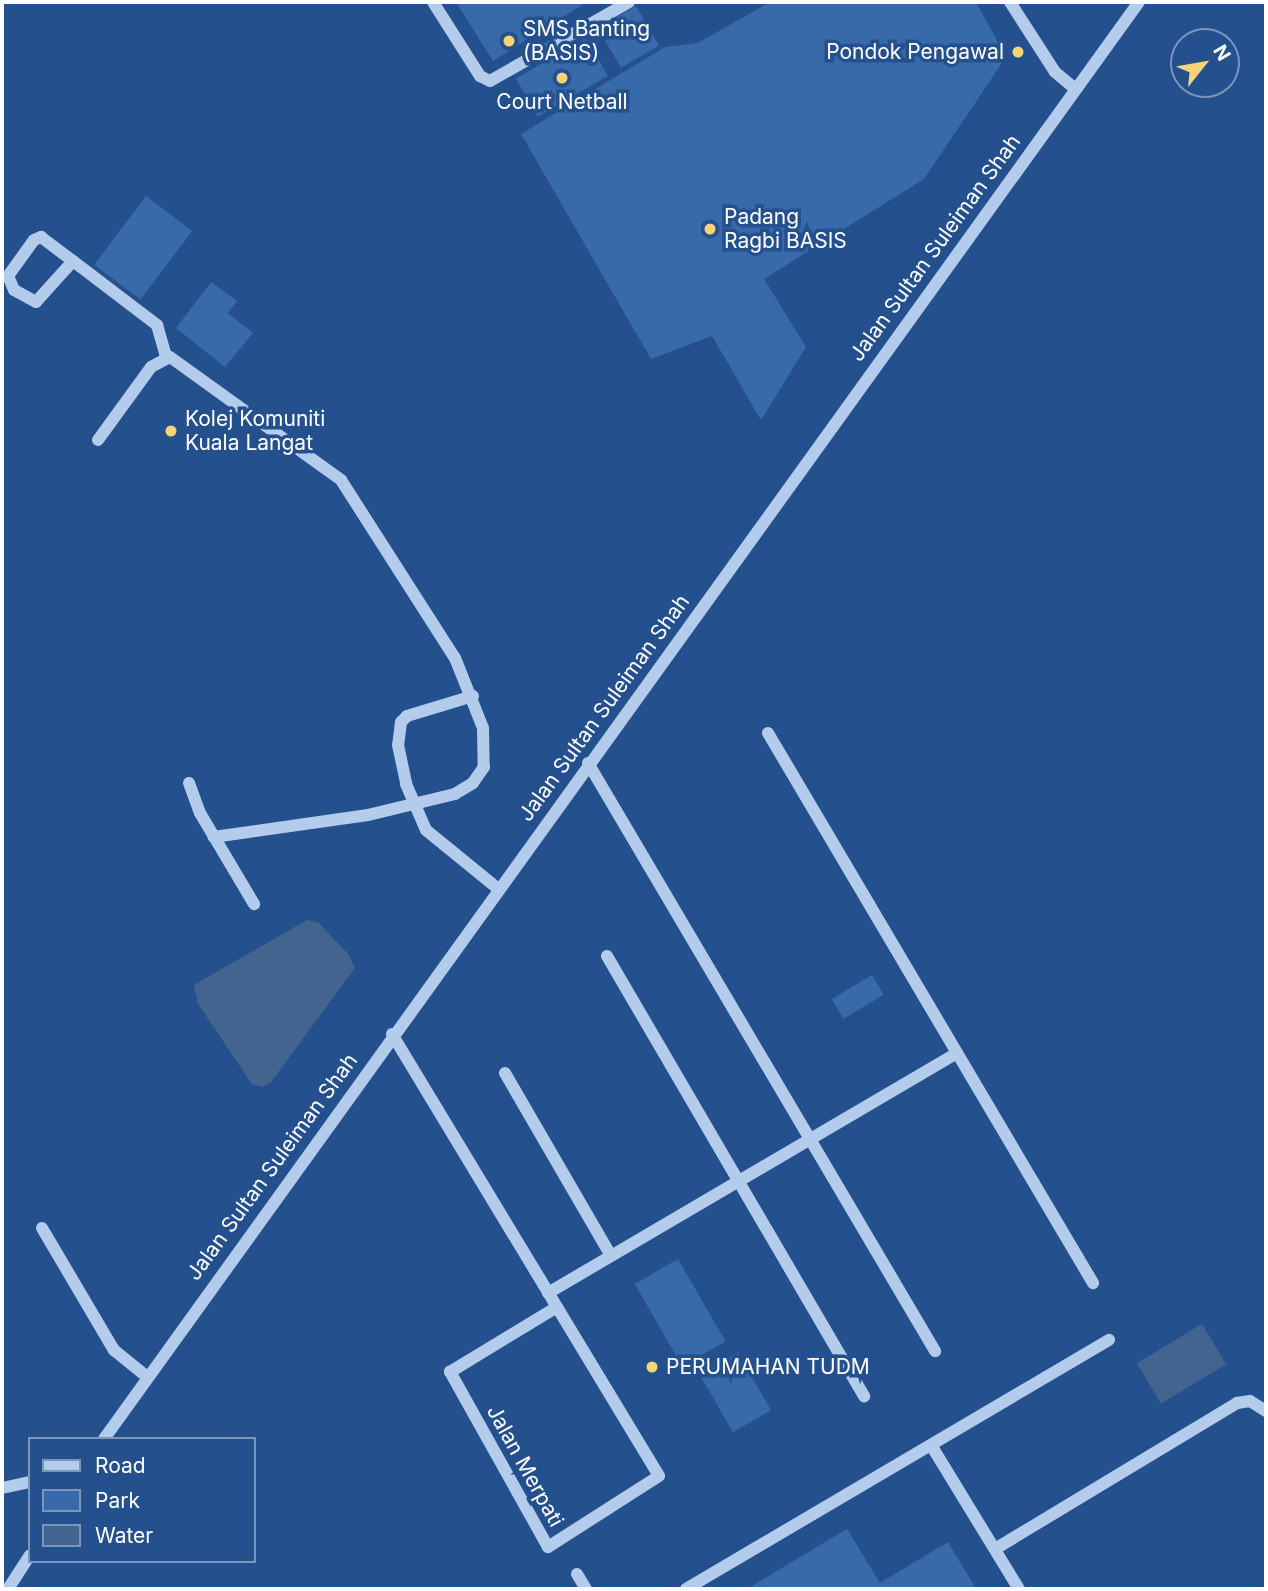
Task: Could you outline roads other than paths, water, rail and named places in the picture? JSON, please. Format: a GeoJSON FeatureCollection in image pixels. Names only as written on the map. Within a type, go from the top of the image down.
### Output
{"type":"FeatureCollection","features":[{"type":"Feature","properties":{"kind":"street"},"geometry":{"type":"LineString","coordinates":[[433,2],[480,76],[490,81],[629,2]]}},
{"type":"Feature","properties":{"kind":"street"},"geometry":{"type":"LineString","coordinates":[[1010,2],[1055,72],[1075,89]]}},
{"type":"Feature","properties":{"kind":"street","name":"Jalan Sultan Suleiman Shah"},"geometry":{"type":"LineString","coordinates":[[105,1437],[391,1034],[1139,2]]}},
{"type":"Feature","properties":{"kind":"street"},"geometry":{"type":"LineString","coordinates":[[73,261],[36,302],[14,289],[8,276],[37,237],[73,261],[157,326],[166,357]]}},
{"type":"Feature","properties":{"kind":"street"},"geometry":{"type":"LineString","coordinates":[[98,440],[151,367],[166,357]]}},
{"type":"Feature","properties":{"kind":"street"},"geometry":{"type":"LineString","coordinates":[[166,357],[186,365],[347,485],[456,658],[472,696],[486,746],[479,776],[454,794],[414,804],[214,837]]}},
{"type":"Feature","properties":{"kind":"street"},"geometry":{"type":"LineString","coordinates":[[472,696],[424,708],[401,722],[399,752],[414,804],[438,842],[497,888]]}},
{"type":"Feature","properties":{"kind":"street"},"geometry":{"type":"LineString","coordinates":[[768,733],[1093,1283]]}},
{"type":"Feature","properties":{"kind":"street"},"geometry":{"type":"LineString","coordinates":[[587,763],[935,1351]]}},
{"type":"Feature","properties":{"kind":"street"},"geometry":{"type":"LineString","coordinates":[[189,783],[214,837],[254,904]]}},
{"type":"Feature","properties":{"kind":"street"},"geometry":{"type":"LineString","coordinates":[[607,956],[864,1396]]}},
{"type":"Feature","properties":{"kind":"street","name":"Jalan Merpati"},"geometry":{"type":"LineString","coordinates":[[391,1034],[557,1307],[659,1476],[548,1547],[450,1372],[557,1307]]}},
{"type":"Feature","properties":{"kind":"street"},"geometry":{"type":"LineString","coordinates":[[548,1293],[957,1053]]}},
{"type":"Feature","properties":{"kind":"street"},"geometry":{"type":"LineString","coordinates":[[505,1073],[611,1256]]}},
{"type":"Feature","properties":{"kind":"street"},"geometry":{"type":"LineString","coordinates":[[42,1228],[114,1350],[146,1376]]}},
{"type":"Feature","properties":{"kind":"street"},"geometry":{"type":"LineString","coordinates":[[686,1589],[1109,1340]]}},
{"type":"Feature","properties":{"kind":"street"},"geometry":{"type":"LineString","coordinates":[[995,1549],[1237,1403],[1250,1401],[1266,1411]]}},
{"type":"Feature","properties":{"kind":"street"},"geometry":{"type":"LineString","coordinates":[[931,1445],[1018,1589]]}},
{"type":"Feature","properties":{"kind":"street"},"geometry":{"type":"LineString","coordinates":[[2,1488],[28,1482]]}},
{"type":"Feature","properties":{"kind":"street"},"geometry":{"type":"LineString","coordinates":[[8,1589],[28,1558]]}},
{"type":"Feature","properties":{"kind":"street"},"geometry":{"type":"LineString","coordinates":[[577,1574],[586,1589]]}},
{"type":"Feature","properties":{"kind":"water"},"geometry":{"type":"Polygon","coordinates":[[[307,920],[319,923],[348,954],[355,968],[271,1082],[262,1087],[252,1084],[198,1004],[194,985],[307,920]]]}},
{"type":"Feature","properties":{"kind":"water"},"geometry":{"type":"Polygon","coordinates":[[[1202,1324],[1226,1364],[1161,1403],[1137,1363],[1202,1324]]]}},
{"type":"Feature","properties":{"kind":"place","name":"SMS Banting (BASIS)"},"geometry":{"type":"Point","coordinates":[509,41]}},
{"type":"Feature","properties":{"kind":"place","name":"Pondok Pengawal"},"geometry":{"type":"Point","coordinates":[1018,52]}},
{"type":"Feature","properties":{"kind":"place","name":"Court Netball"},"geometry":{"type":"Point","coordinates":[562,78]}},
{"type":"Feature","properties":{"kind":"place","name":"Padang Ragbi BASIS"},"geometry":{"type":"Point","coordinates":[710,229]}},
{"type":"Feature","properties":{"kind":"place","name":"Kolej Komuniti Kuala Langat"},"geometry":{"type":"Point","coordinates":[171,431]}},
{"type":"Feature","properties":{"kind":"place","name":"PERUMAHAN TUDM"},"geometry":{"type":"Point","coordinates":[652,1367]}}]}
